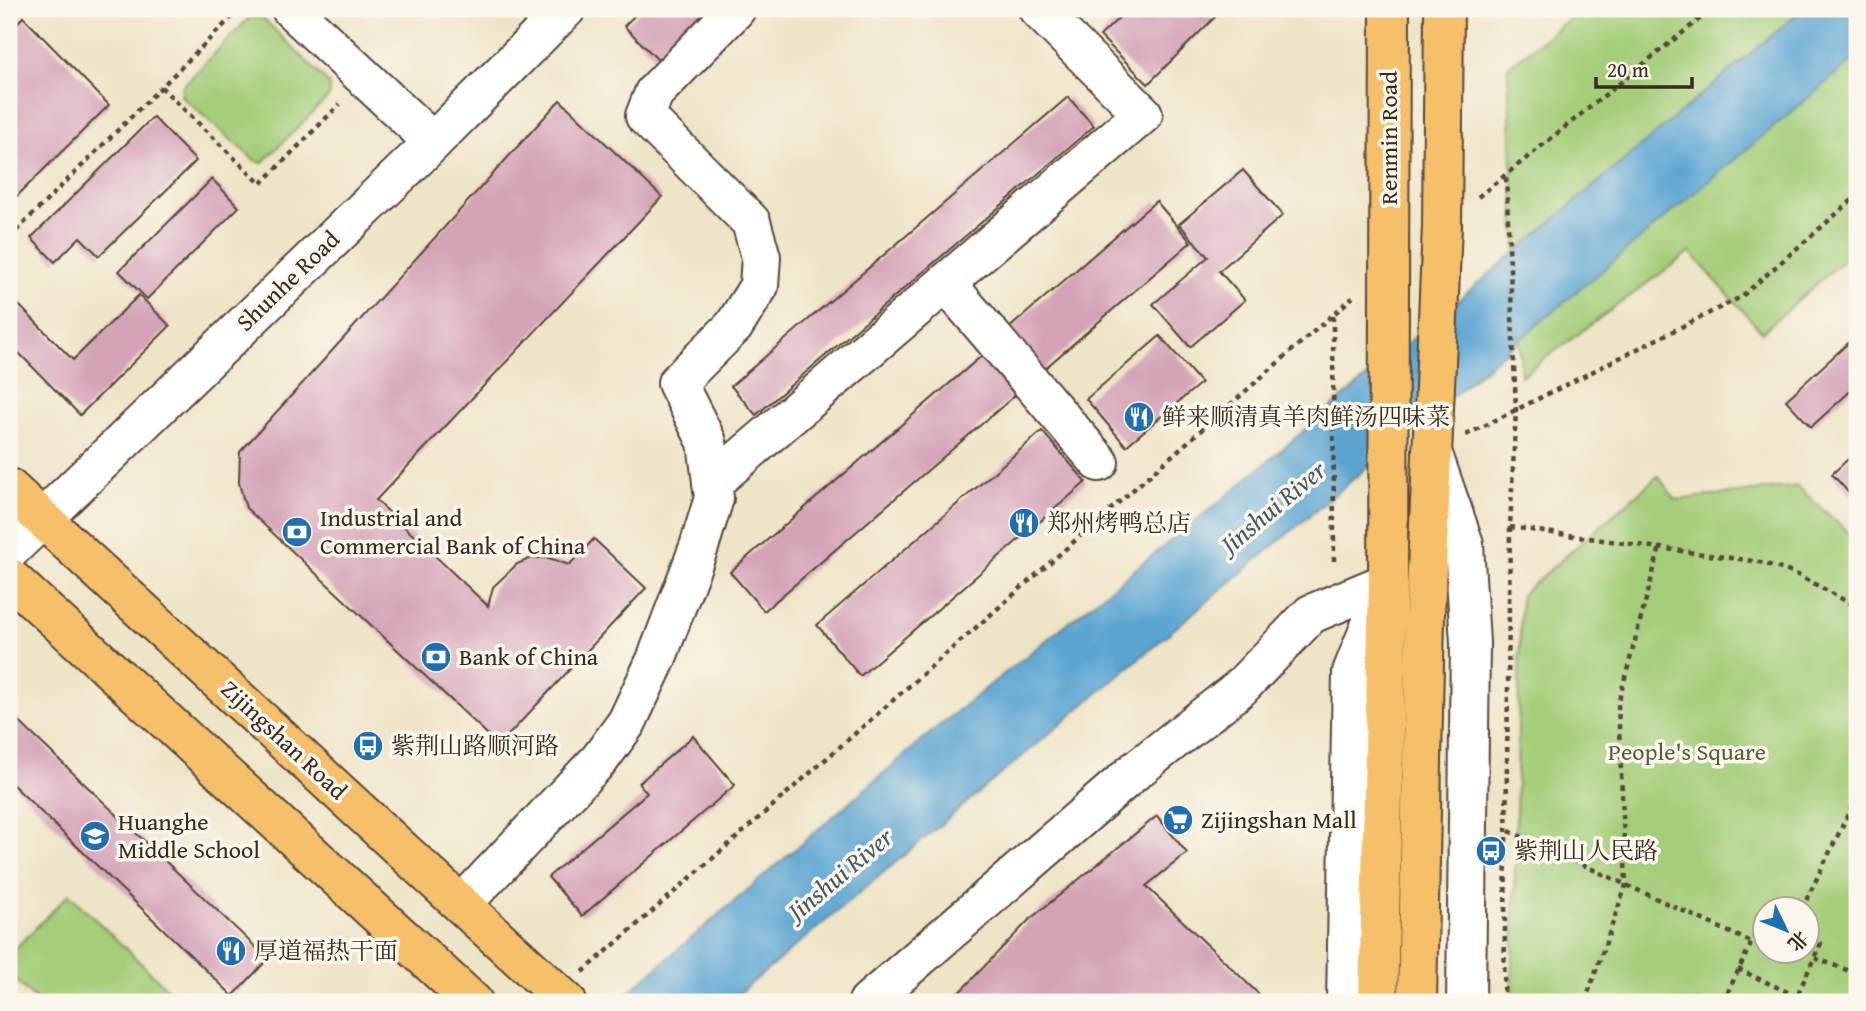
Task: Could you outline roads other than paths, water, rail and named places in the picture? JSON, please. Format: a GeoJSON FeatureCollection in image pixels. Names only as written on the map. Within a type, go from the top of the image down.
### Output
{"type":"FeatureCollection","features":[{"type":"Feature","properties":{"kind":"main road","name":"Renmin Road"},"geometry":{"type":"LineString","coordinates":[[1378,1002],[1388,582],[1390,9]]}},
{"type":"Feature","properties":{"kind":"main road"},"geometry":{"type":"LineString","coordinates":[[1418,1002],[1425,616],[1442,226],[1444,9]]}},
{"type":"Feature","properties":{"kind":"main road","name":"Zijingshan Road"},"geometry":{"type":"LineString","coordinates":[[9,488],[566,999]]}},
{"type":"Feature","properties":{"kind":"main road"},"geometry":{"type":"LineString","coordinates":[[9,577],[473,1002]]}},
{"type":"Feature","properties":{"kind":"street"},"geometry":{"type":"LineString","coordinates":[[291,9],[433,142]]}},
{"type":"Feature","properties":{"kind":"street","name":"Shunhe Road"},"geometry":{"type":"LineString","coordinates":[[9,551],[433,142],[566,9]]}},
{"type":"Feature","properties":{"kind":"street"},"geometry":{"type":"LineString","coordinates":[[462,904],[592,768],[627,722],[656,660],[699,547],[713,498],[707,442],[677,383],[734,326],[759,286],[761,257],[751,222],[645,116],[654,93],[736,9]]}},
{"type":"Feature","properties":{"kind":"street"},"geometry":{"type":"LineString","coordinates":[[712,483],[1143,114],[1038,9]]}},
{"type":"Feature","properties":{"kind":"street"},"geometry":{"type":"LineString","coordinates":[[946,283],[1099,462]]}},
{"type":"Feature","properties":{"kind":"street"},"geometry":{"type":"LineString","coordinates":[[1432,452],[1464,544],[1470,643],[1466,1002]]}},
{"type":"Feature","properties":{"kind":"street"},"geometry":{"type":"LineString","coordinates":[[868,1002],[1135,771],[1240,688],[1311,614],[1388,582]]}},
{"type":"Feature","properties":{"kind":"street"},"geometry":{"type":"LineString","coordinates":[[1346,1002],[1352,672],[1388,582]]}},
{"type":"Feature","properties":{"kind":"water","name":"Jinshui River"},"geometry":{"type":"Polygon","coordinates":[[[1803,9],[1857,9],[1857,57],[729,1002],[617,1002],[935,729],[1223,499],[1803,9]]]}},
{"type":"Feature","properties":{"kind":"place","name":"鲜来顺清真羊肉鲜汤四味菜"},"geometry":{"type":"Point","coordinates":[1139,417]}},
{"type":"Feature","properties":{"kind":"place","name":"郑州烤鸭总店"},"geometry":{"type":"Point","coordinates":[1024,523]}},
{"type":"Feature","properties":{"kind":"place","name":"Industrial and Commercial Bank of China"},"geometry":{"type":"Point","coordinates":[297,532]}},
{"type":"Feature","properties":{"kind":"place","name":"Bank of China"},"geometry":{"type":"Point","coordinates":[436,657]}},
{"type":"Feature","properties":{"kind":"place","name":"紫荆山路顺河路"},"geometry":{"type":"Point","coordinates":[368,746]}},
{"type":"Feature","properties":{"kind":"place","name":"Zijingshan Mall"},"geometry":{"type":"Point","coordinates":[1178,820]}},
{"type":"Feature","properties":{"kind":"place","name":"Huanghe Middle School"},"geometry":{"type":"Point","coordinates":[95,836]}},
{"type":"Feature","properties":{"kind":"place","name":"紫荆山人民路"},"geometry":{"type":"Point","coordinates":[1491,851]}},
{"type":"Feature","properties":{"kind":"place","name":"厚道福热干面"},"geometry":{"type":"Point","coordinates":[231,951]}},
{"type":"Feature","properties":{"kind":"park label","name":"People's Square"},"geometry":{"type":"Point","coordinates":[1687,752]}}]}
